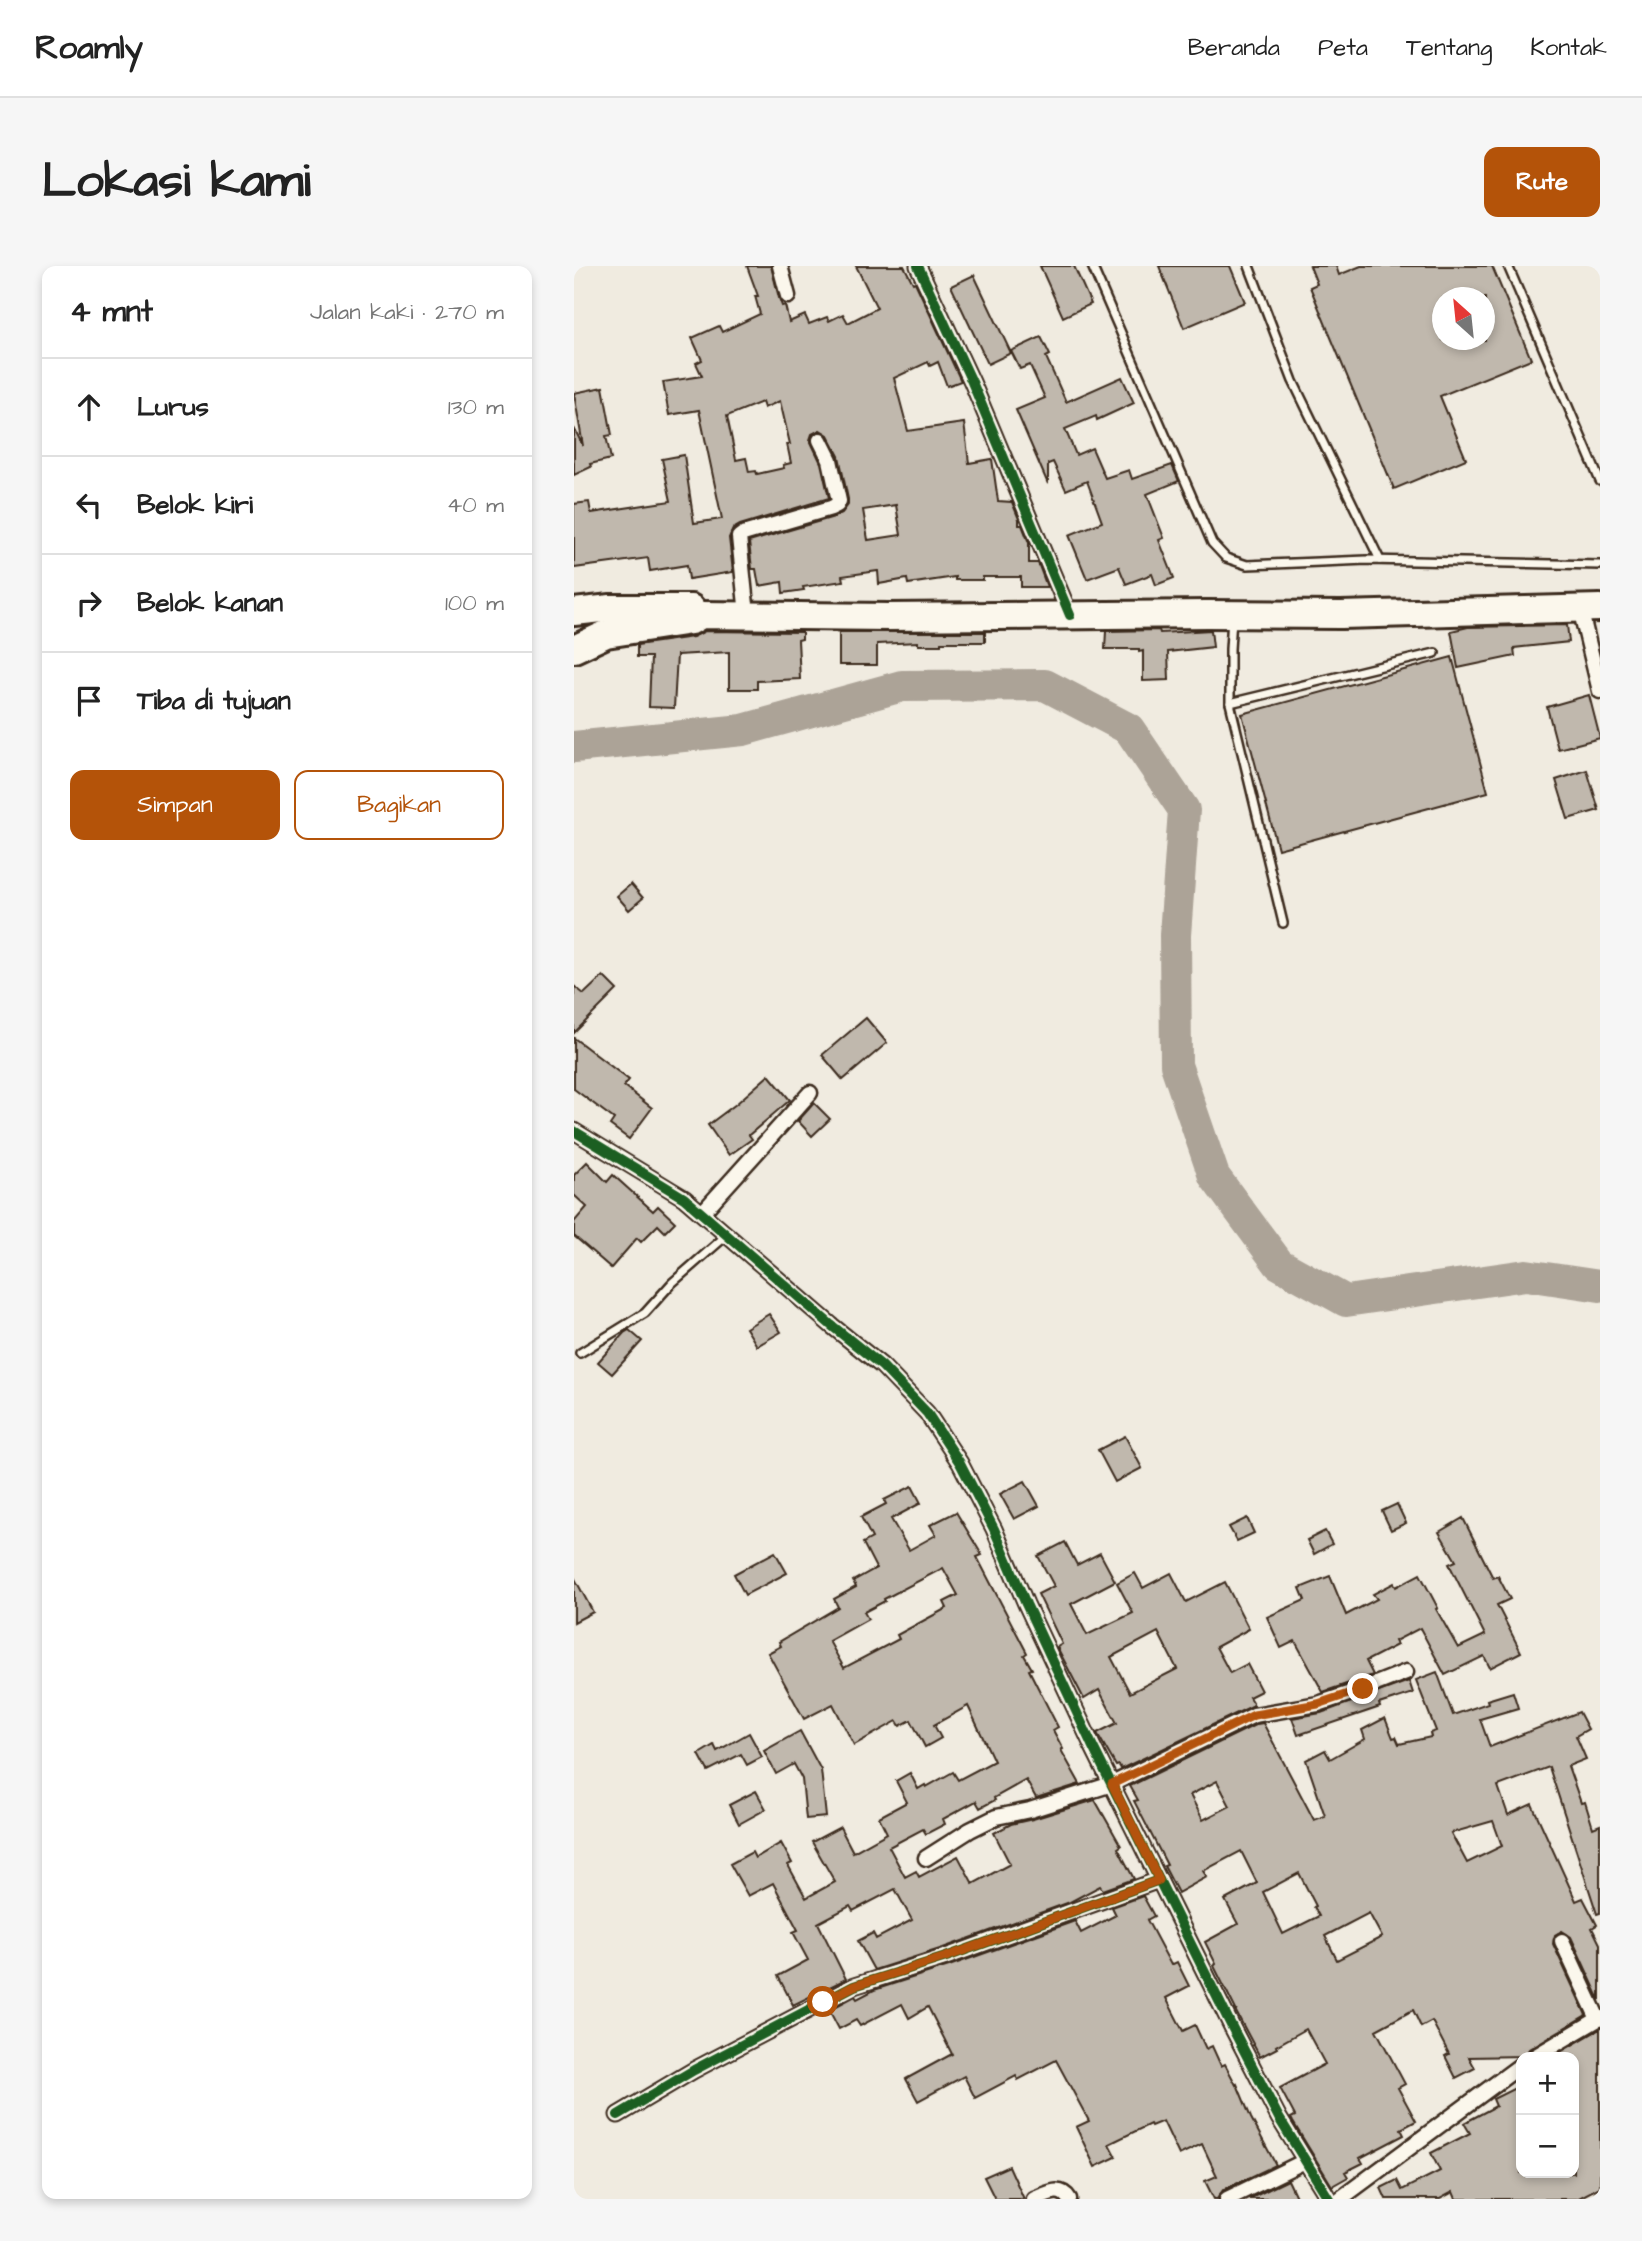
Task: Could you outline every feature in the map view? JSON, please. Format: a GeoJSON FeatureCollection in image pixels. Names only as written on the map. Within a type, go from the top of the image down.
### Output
{"type":"FeatureCollection","features":[{"type":"Feature","properties":{"kind":"highway"},"geometry":{"type":"LineString","coordinates":[[574,612],[611,608],[691,607],[701,615]]}},
{"type":"Feature","properties":{"kind":"highway"},"geometry":{"type":"LineString","coordinates":[[574,649],[606,634],[691,621],[701,615],[1341,615],[1590,608]]}},
{"type":"Feature","properties":{"kind":"street"},"geometry":{"type":"LineString","coordinates":[[780,266],[788,296]]}},
{"type":"Feature","properties":{"kind":"street"},"geometry":{"type":"LineString","coordinates":[[918,266],[972,383],[1070,615]]}},
{"type":"Feature","properties":{"kind":"street"},"geometry":{"type":"LineString","coordinates":[[747,615],[739,537],[835,507],[839,501],[830,460],[820,440]]}},
{"type":"Feature","properties":{"kind":"street"},"geometry":{"type":"LineString","coordinates":[[1590,608],[1600,691]]}},
{"type":"Feature","properties":{"kind":"street"},"geometry":{"type":"LineString","coordinates":[[702,1213],[810,1093]]}},
{"type":"Feature","properties":{"kind":"street"},"geometry":{"type":"LineString","coordinates":[[574,1132],[684,1198],[882,1366],[927,1413],[960,1463],[994,1530],[1026,1604],[1112,1784],[1272,2104],[1329,2199]]}},
{"type":"Feature","properties":{"kind":"street"},"geometry":{"type":"LineString","coordinates":[[926,1857],[996,1817],[1030,1810],[1112,1784],[1254,1715],[1318,1704],[1406,1672]]}},
{"type":"Feature","properties":{"kind":"street"},"geometry":{"type":"LineString","coordinates":[[618,2115],[694,2070],[854,1986],[946,1957],[1159,1880]]}},
{"type":"Feature","properties":{"kind":"street"},"geometry":{"type":"LineString","coordinates":[[1542,2052],[1599,2018],[1562,1941]]}},
{"type":"Feature","properties":{"kind":"street"},"geometry":{"type":"LineString","coordinates":[[1340,2199],[1516,2069]]}},
{"type":"Feature","properties":{"kind":"street"},"geometry":{"type":"LineString","coordinates":[[1227,2199],[1305,2161]]}},
{"type":"Feature","properties":{"kind":"street"},"geometry":{"type":"LineString","coordinates":[[1034,2199],[1059,2190],[1069,2199]]}},
{"type":"Feature","properties":{"kind":"lane"},"geometry":{"type":"LineString","coordinates":[[1092,266],[1212,543],[1226,558],[1247,565],[1380,560],[1600,565]]}},
{"type":"Feature","properties":{"kind":"lane"},"geometry":{"type":"LineString","coordinates":[[1248,266],[1293,381],[1380,560]]}},
{"type":"Feature","properties":{"kind":"lane"},"geometry":{"type":"LineString","coordinates":[[1508,266],[1600,481]]}},
{"type":"Feature","properties":{"kind":"lane"},"geometry":{"type":"LineString","coordinates":[[1233,614],[1230,703],[1283,922]]}},
{"type":"Feature","properties":{"kind":"lane"},"geometry":{"type":"LineString","coordinates":[[1230,703],[1435,653]]}},
{"type":"Feature","properties":{"kind":"lane"},"geometry":{"type":"LineString","coordinates":[[580,1353],[645,1313],[672,1283],[727,1236]]}},
{"type":"Feature","properties":{"kind":"building"},"geometry":{"type":"Polygon","coordinates":[[[747,266],[771,266],[779,298],[782,306],[785,305],[789,322],[805,315],[809,324],[827,317],[829,321],[843,314],[848,323],[877,308],[856,266],[904,266],[913,283],[915,282],[961,381],[947,386],[938,362],[930,366],[928,362],[894,378],[908,431],[964,423],[969,463],[992,459],[998,501],[1012,502],[1019,525],[1022,525],[1029,543],[1029,563],[1038,563],[1047,587],[1021,587],[1021,577],[955,580],[955,577],[908,584],[907,579],[879,584],[878,571],[842,576],[843,581],[783,593],[782,582],[759,586],[756,569],[752,569],[749,542],[834,517],[842,513],[848,505],[839,456],[828,435],[820,430],[812,434],[810,440],[821,463],[829,498],[733,529],[729,538],[733,572],[689,579],[687,565],[650,571],[648,558],[574,568],[574,504],[589,502],[591,513],[671,501],[662,459],[684,455],[694,523],[722,519],[699,410],[669,415],[663,382],[702,376],[696,363],[702,360],[692,338],[719,326],[722,332],[760,314],[755,296],[758,296],[747,266]],[[780,401],[764,408],[762,402],[727,416],[736,460],[746,458],[749,472],[756,471],[757,474],[784,468],[783,465],[791,463],[787,444],[790,444],[780,401]],[[896,505],[863,510],[868,540],[901,535],[896,505]]]}},
{"type":"Feature","properties":{"kind":"building"},"geometry":{"type":"Polygon","coordinates":[[[1040,266],[1074,266],[1091,304],[1063,317],[1040,266]]]}},
{"type":"Feature","properties":{"kind":"building"},"geometry":{"type":"Polygon","coordinates":[[[1159,266],[1230,266],[1245,302],[1184,328],[1159,266]]]}},
{"type":"Feature","properties":{"kind":"building"},"geometry":{"type":"Polygon","coordinates":[[[1310,266],[1336,266],[1339,275],[1361,266],[1492,266],[1531,359],[1440,396],[1466,459],[1394,489],[1310,287],[1317,284],[1310,266]]]}},
{"type":"Feature","properties":{"kind":"building"},"geometry":{"type":"Polygon","coordinates":[[[974,275],[1011,353],[988,364],[951,286],[974,275]]]}},
{"type":"Feature","properties":{"kind":"building"},"geometry":{"type":"Polygon","coordinates":[[[1041,337],[1050,355],[1046,357],[1066,402],[1122,377],[1134,403],[1097,420],[1096,416],[1065,429],[1076,455],[1092,448],[1105,478],[1129,470],[1132,479],[1172,465],[1179,481],[1147,494],[1164,538],[1159,540],[1174,578],[1156,585],[1152,574],[1126,584],[1119,567],[1087,579],[1069,535],[1102,522],[1087,481],[1066,490],[1053,462],[1048,464],[1048,484],[1016,410],[1045,398],[1030,365],[1020,369],[1011,351],[1041,337]]]}},
{"type":"Feature","properties":{"kind":"building"},"geometry":{"type":"Polygon","coordinates":[[[603,387],[612,435],[606,436],[611,459],[590,464],[591,467],[574,475],[574,428],[583,446],[574,393],[603,387]]]}},
{"type":"Feature","properties":{"kind":"building"},"geometry":{"type":"Polygon","coordinates":[[[1567,625],[1569,642],[1514,648],[1515,656],[1458,668],[1451,631],[1468,627],[1567,625]]]}},
{"type":"Feature","properties":{"kind":"building"},"geometry":{"type":"Polygon","coordinates":[[[1159,630],[1160,633],[1211,630],[1213,647],[1168,652],[1169,680],[1143,681],[1143,651],[1105,649],[1106,631],[1159,630]]]}},
{"type":"Feature","properties":{"kind":"building"},"geometry":{"type":"Polygon","coordinates":[[[705,631],[802,632],[802,639],[798,640],[800,679],[757,681],[757,689],[729,689],[729,652],[677,655],[674,708],[649,707],[651,657],[637,657],[637,645],[693,637],[705,631]]]}},
{"type":"Feature","properties":{"kind":"building"},"geometry":{"type":"Polygon","coordinates":[[[839,632],[985,632],[985,642],[941,642],[941,645],[918,645],[918,642],[877,644],[877,665],[839,665],[839,632]]]}},
{"type":"Feature","properties":{"kind":"building"},"geometry":{"type":"Polygon","coordinates":[[[1452,657],[1488,792],[1278,849],[1242,714],[1452,657]]]}},
{"type":"Feature","properties":{"kind":"building"},"geometry":{"type":"Polygon","coordinates":[[[1589,695],[1600,738],[1558,749],[1547,707],[1589,695]]]}},
{"type":"Feature","properties":{"kind":"building"},"geometry":{"type":"Polygon","coordinates":[[[1587,770],[1599,810],[1568,819],[1556,780],[1587,770]]]}},
{"type":"Feature","properties":{"kind":"building"},"geometry":{"type":"Polygon","coordinates":[[[631,884],[643,898],[629,910],[617,896],[631,884]]]}},
{"type":"Feature","properties":{"kind":"building"},"geometry":{"type":"Polygon","coordinates":[[[603,976],[617,990],[574,1033],[574,986],[584,994],[603,976]]]}},
{"type":"Feature","properties":{"kind":"building"},"geometry":{"type":"Polygon","coordinates":[[[866,1018],[887,1043],[843,1080],[822,1055],[866,1018]]]}},
{"type":"Feature","properties":{"kind":"building"},"geometry":{"type":"Polygon","coordinates":[[[574,1038],[629,1080],[624,1086],[652,1108],[629,1139],[610,1125],[614,1119],[574,1089],[574,1038]]]}},
{"type":"Feature","properties":{"kind":"building"},"geometry":{"type":"Polygon","coordinates":[[[769,1075],[790,1100],[749,1135],[752,1139],[729,1155],[708,1125],[769,1075]]]}},
{"type":"Feature","properties":{"kind":"building"},"geometry":{"type":"Polygon","coordinates":[[[814,1103],[830,1119],[812,1136],[798,1121],[814,1103]]]}},
{"type":"Feature","properties":{"kind":"building"},"geometry":{"type":"Polygon","coordinates":[[[587,1162],[607,1182],[613,1175],[653,1211],[658,1206],[675,1222],[665,1232],[658,1225],[641,1242],[637,1238],[611,1268],[574,1236],[574,1222],[587,1207],[574,1195],[574,1175],[587,1162]]]}},
{"type":"Feature","properties":{"kind":"building"},"geometry":{"type":"Polygon","coordinates":[[[769,1314],[781,1332],[757,1346],[746,1328],[769,1314]]]}},
{"type":"Feature","properties":{"kind":"building"},"geometry":{"type":"Polygon","coordinates":[[[629,1330],[642,1341],[612,1374],[598,1362],[629,1330]]]}},
{"type":"Feature","properties":{"kind":"building"},"geometry":{"type":"Polygon","coordinates":[[[1125,1436],[1142,1468],[1115,1482],[1098,1450],[1125,1436]]]}},
{"type":"Feature","properties":{"kind":"building"},"geometry":{"type":"Polygon","coordinates":[[[1025,1481],[1039,1506],[1014,1519],[1000,1494],[1025,1481]]]}},
{"type":"Feature","properties":{"kind":"building"},"geometry":{"type":"Polygon","coordinates":[[[912,1486],[921,1503],[891,1519],[909,1550],[936,1535],[930,1525],[956,1512],[982,1555],[977,1557],[1027,1653],[1024,1655],[1032,1669],[1029,1670],[1058,1727],[1053,1730],[1063,1749],[1061,1750],[1080,1784],[1036,1798],[1026,1780],[980,1808],[976,1801],[943,1819],[945,1824],[926,1834],[923,1829],[889,1847],[905,1877],[916,1871],[919,1877],[958,1856],[973,1884],[1010,1864],[994,1833],[1011,1824],[1095,1800],[1121,1846],[1118,1848],[1134,1879],[1103,1890],[1100,1886],[1070,1902],[874,1970],[858,1941],[873,1933],[876,1939],[912,1920],[895,1889],[853,1911],[850,1906],[818,1923],[846,1979],[793,2005],[778,1976],[808,1960],[793,1932],[798,1930],[773,1883],[748,1896],[730,1864],[752,1852],[755,1858],[781,1843],[792,1863],[788,1865],[806,1898],[835,1882],[812,1842],[840,1827],[853,1852],[887,1833],[879,1817],[907,1802],[896,1781],[910,1773],[918,1789],[953,1772],[958,1780],[994,1761],[968,1706],[934,1725],[941,1738],[925,1747],[911,1720],[900,1726],[897,1721],[854,1745],[833,1704],[804,1719],[768,1653],[781,1646],[779,1642],[838,1607],[834,1599],[856,1587],[853,1581],[876,1568],[863,1543],[872,1538],[861,1517],[886,1504],[884,1500],[912,1486]],[[943,1568],[884,1599],[885,1601],[864,1612],[868,1619],[829,1641],[844,1668],[899,1639],[897,1635],[947,1608],[944,1602],[958,1595],[943,1568]]]}},
{"type":"Feature","properties":{"kind":"building"},"geometry":{"type":"Polygon","coordinates":[[[1397,1504],[1406,1523],[1391,1530],[1382,1511],[1397,1504]]]}},
{"type":"Feature","properties":{"kind":"building"},"geometry":{"type":"Polygon","coordinates":[[[1247,1518],[1254,1533],[1237,1541],[1229,1527],[1247,1518]]]}},
{"type":"Feature","properties":{"kind":"building"},"geometry":{"type":"Polygon","coordinates":[[[1463,1518],[1493,1578],[1498,1576],[1510,1599],[1497,1605],[1521,1652],[1490,1668],[1484,1656],[1445,1675],[1420,1628],[1395,1641],[1397,1645],[1366,1661],[1373,1675],[1323,1692],[1295,1641],[1281,1648],[1267,1617],[1305,1600],[1300,1588],[1330,1576],[1346,1615],[1377,1599],[1373,1594],[1394,1583],[1396,1587],[1420,1574],[1458,1648],[1485,1635],[1449,1564],[1456,1561],[1439,1532],[1463,1518]]]}},
{"type":"Feature","properties":{"kind":"building"},"geometry":{"type":"Polygon","coordinates":[[[1325,1531],[1332,1544],[1314,1554],[1307,1540],[1325,1531]]]}},
{"type":"Feature","properties":{"kind":"building"},"geometry":{"type":"Polygon","coordinates":[[[1065,1542],[1077,1565],[1100,1553],[1115,1581],[1071,1604],[1087,1635],[1133,1613],[1117,1583],[1135,1573],[1143,1588],[1171,1573],[1186,1602],[1225,1582],[1249,1629],[1216,1647],[1230,1673],[1247,1664],[1261,1691],[1249,1697],[1254,1705],[1121,1769],[1119,1765],[1116,1766],[1097,1733],[1117,1723],[1099,1690],[1084,1699],[1057,1647],[1062,1644],[1038,1594],[1054,1586],[1038,1556],[1065,1542]],[[1158,1632],[1111,1657],[1130,1693],[1177,1669],[1158,1632]]]}},
{"type":"Feature","properties":{"kind":"building"},"geometry":{"type":"Polygon","coordinates":[[[775,1552],[787,1573],[745,1595],[734,1574],[775,1552]]]}},
{"type":"Feature","properties":{"kind":"building"},"geometry":{"type":"Polygon","coordinates":[[[574,1577],[593,1612],[574,1622],[574,1577]]]}},
{"type":"Feature","properties":{"kind":"building"},"geometry":{"type":"Polygon","coordinates":[[[1437,1672],[1453,1715],[1513,1692],[1518,1708],[1480,1719],[1490,1747],[1579,1712],[1588,1729],[1576,1736],[1586,1759],[1568,1766],[1581,1803],[1585,1802],[1593,1828],[1600,1825],[1600,1913],[1597,1914],[1549,1767],[1498,1786],[1508,1815],[1532,1804],[1576,1901],[1583,1898],[1597,1925],[1592,1928],[1600,1944],[1600,2000],[1571,1937],[1562,1931],[1555,1935],[1553,1944],[1586,2015],[1527,2052],[1516,2052],[1516,2056],[1469,2057],[1475,2068],[1456,2078],[1445,2056],[1449,2054],[1432,2021],[1421,2027],[1413,2010],[1376,2030],[1405,2084],[1398,2088],[1416,2121],[1401,2129],[1404,2135],[1360,2158],[1363,2163],[1345,2172],[1348,2177],[1332,2186],[1293,2122],[1291,2118],[1295,2116],[1280,2088],[1325,2064],[1306,2029],[1260,2057],[1235,2010],[1205,1942],[1238,1924],[1225,1900],[1257,1883],[1241,1851],[1203,1871],[1207,1877],[1178,1893],[1164,1866],[1167,1865],[1134,1801],[1138,1800],[1130,1786],[1263,1723],[1314,1820],[1325,1816],[1306,1760],[1325,1750],[1330,1759],[1365,1739],[1362,1730],[1385,1718],[1393,1738],[1396,1737],[1399,1744],[1431,1737],[1430,1733],[1436,1731],[1416,1680],[1437,1672]],[[1217,1781],[1190,1795],[1203,1820],[1230,1806],[1217,1781]],[[1493,1821],[1451,1833],[1467,1863],[1502,1846],[1493,1821]],[[1299,1873],[1263,1892],[1283,1934],[1319,1916],[1299,1873]],[[1369,1913],[1325,1936],[1337,1960],[1382,1937],[1369,1913]]]}},
{"type":"Feature","properties":{"kind":"building"},"geometry":{"type":"Polygon","coordinates":[[[1409,1681],[1413,1693],[1298,1735],[1292,1718],[1321,1713],[1409,1681]]]}},
{"type":"Feature","properties":{"kind":"building"},"geometry":{"type":"Polygon","coordinates":[[[800,1731],[821,1770],[826,1817],[806,1819],[802,1779],[794,1764],[776,1774],[764,1751],[800,1731]]]}},
{"type":"Feature","properties":{"kind":"building"},"geometry":{"type":"Polygon","coordinates":[[[749,1733],[762,1757],[747,1765],[741,1754],[708,1771],[699,1754],[714,1745],[717,1751],[749,1733]]]}},
{"type":"Feature","properties":{"kind":"building"},"geometry":{"type":"Polygon","coordinates":[[[756,1791],[766,1809],[739,1824],[729,1805],[756,1791]]]}},
{"type":"Feature","properties":{"kind":"building"},"geometry":{"type":"Polygon","coordinates":[[[1143,1896],[1154,1916],[1147,1920],[1171,1965],[1177,1962],[1189,1986],[1166,1998],[1183,2031],[1195,2025],[1206,2049],[1212,2046],[1221,2066],[1225,2064],[1276,2165],[1223,2190],[1217,2199],[1214,2199],[1205,2181],[1217,2176],[1202,2144],[1179,2155],[1163,2121],[1151,2126],[1150,2124],[1109,2144],[1116,2157],[1095,2167],[1076,2127],[1089,2121],[1056,2060],[1018,2080],[1016,2076],[975,2098],[964,2076],[918,2101],[906,2079],[952,2054],[928,2007],[909,2018],[902,2004],[860,2026],[856,2020],[839,2029],[829,2010],[855,1996],[857,1999],[874,1990],[1075,1921],[1081,1933],[1116,1915],[1112,1907],[1143,1896]]]}},
{"type":"Feature","properties":{"kind":"building"},"geometry":{"type":"Polygon","coordinates":[[[1600,2029],[1600,2187],[1577,2199],[1456,2199],[1453,2192],[1440,2199],[1386,2199],[1381,2188],[1397,2180],[1402,2190],[1440,2171],[1431,2153],[1470,2133],[1464,2123],[1496,2106],[1493,2099],[1516,2088],[1516,2178],[1579,2178],[1579,2052],[1561,2052],[1600,2029]]]}},
{"type":"Feature","properties":{"kind":"building"},"geometry":{"type":"Polygon","coordinates":[[[1009,2166],[1024,2199],[995,2199],[984,2177],[1009,2166]]]}},
{"type":"Feature","properties":{"kind":"building"},"geometry":{"type":"Polygon","coordinates":[[[1288,2180],[1297,2199],[1249,2199],[1288,2180]]]}},
{"type":"Feature","properties":{"kind":"waterway"},"geometry":{"type":"LineString","coordinates":[[574,747],[743,730],[902,686],[1045,685],[1129,729],[1184,810],[1175,935],[1176,1065],[1214,1176],[1279,1264],[1346,1301],[1526,1275],[1600,1286]]}},
{"type":"Feature","properties":{"kind":"cycle path"},"geometry":{"type":"LineString","coordinates":[[918,266],[972,382],[1070,615]]}},
{"type":"Feature","properties":{"kind":"cycle path"},"geometry":{"type":"LineString","coordinates":[[574,1131],[684,1198],[882,1366],[927,1413],[960,1463],[994,1529],[1092,1745],[1233,2029],[1279,2118],[1329,2199]]}},
{"type":"Feature","properties":{"kind":"cycle path"},"geometry":{"type":"LineString","coordinates":[[618,2115],[694,2070],[854,1986],[946,1957],[1159,1880]]}},
{"type":"Feature","properties":{"kind":"route"},"geometry":{"type":"LineString","coordinates":[[823,2002],[854,1986],[946,1957],[1159,1880],[1112,1784],[1254,1715],[1318,1704],[1363,1689]]}}]}
